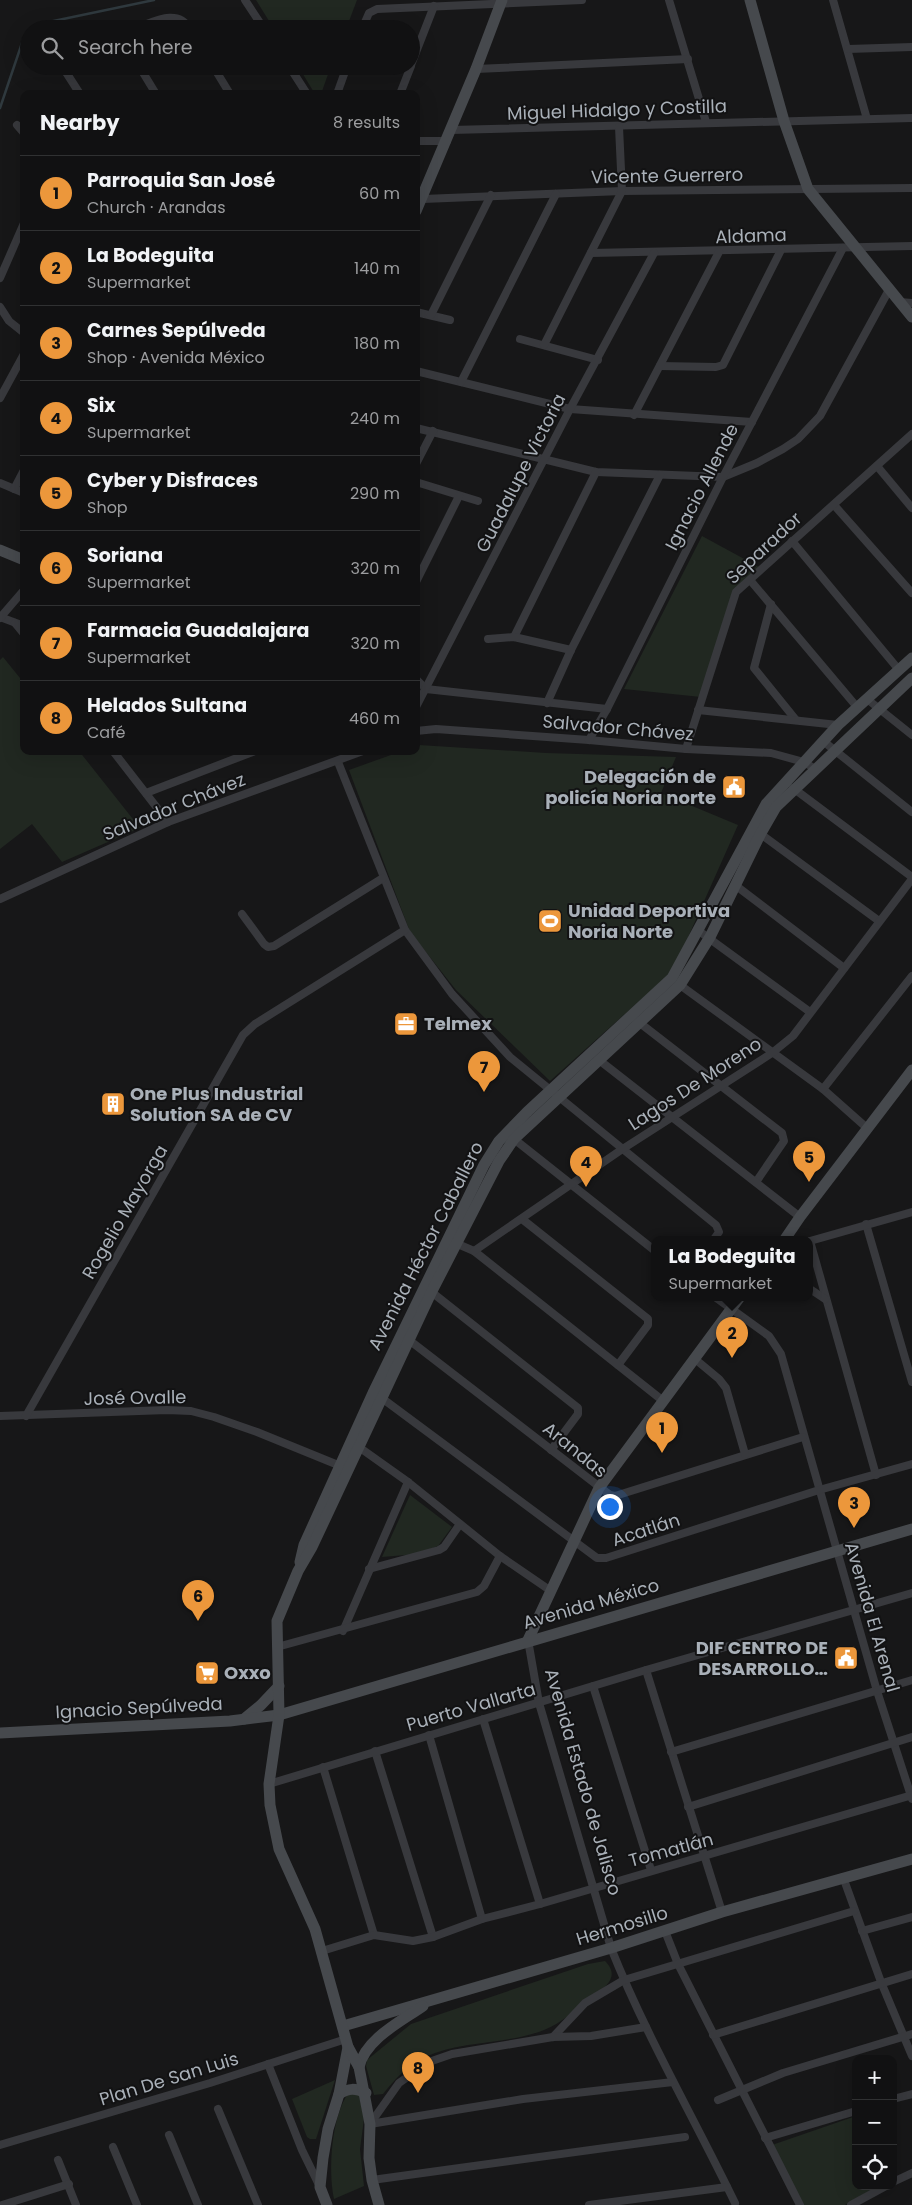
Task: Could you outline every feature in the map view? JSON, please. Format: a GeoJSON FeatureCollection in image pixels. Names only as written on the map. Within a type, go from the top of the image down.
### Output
{"type":"FeatureCollection","features":[{"type":"Feature","properties":{"kind":"main road"},"geometry":{"type":"LineString","coordinates":[[750,0],[784,121],[808,190],[849,247],[906,302],[912,317]]}},
{"type":"Feature","properties":{"kind":"main road"},"geometry":{"type":"LineString","coordinates":[[420,205],[502,2]]}},
{"type":"Feature","properties":{"kind":"main road"},"geometry":{"type":"LineString","coordinates":[[0,550],[20,558]]}},
{"type":"Feature","properties":{"kind":"main road","name":"Avenida Héctor Caballero"},"geometry":{"type":"LineString","coordinates":[[554,1094],[599,1060],[672,978],[756,831],[776,808],[804,762],[838,725],[912,658]]}},
{"type":"Feature","properties":{"kind":"main road","name":"Avenida Héctor Caballero"},"geometry":{"type":"LineString","coordinates":[[789,786],[815,769],[912,678]]}},
{"type":"Feature","properties":{"kind":"main road","name":"Avenida Héctor Caballero"},"geometry":{"type":"LineString","coordinates":[[347,2043],[315,1929],[279,1849],[270,1805],[269,1784],[279,1715],[277,1621],[298,1571],[312,1547],[354,1444],[427,1290],[507,1143],[554,1094],[636,1020],[680,986],[710,937],[735,885],[756,831]]}},
{"type":"Feature","properties":{"kind":"main road"},"geometry":{"type":"LineString","coordinates":[[787,1236],[912,1070]]}},
{"type":"Feature","properties":{"kind":"main road","name":"Avenida Héctor Caballero"},"geometry":{"type":"LineString","coordinates":[[377,1395],[409,1340],[427,1290]]}},
{"type":"Feature","properties":{"kind":"main road"},"geometry":{"type":"LineString","coordinates":[[528,1640],[599,1488],[662,1400],[737,1301]]}},
{"type":"Feature","properties":{"kind":"main road","name":"Avenida México"},"geometry":{"type":"LineString","coordinates":[[279,1715],[528,1640],[912,1529]]}},
{"type":"Feature","properties":{"kind":"main road"},"geometry":{"type":"LineString","coordinates":[[242,1720],[261,1705],[279,1686]]}},
{"type":"Feature","properties":{"kind":"main road","name":"Ignacio Sepúlveda"},"geometry":{"type":"LineString","coordinates":[[0,1733],[242,1720],[279,1715]]}},
{"type":"Feature","properties":{"kind":"main road","name":"Hermosillo"},"geometry":{"type":"LineString","coordinates":[[343,2026],[611,1948],[722,1912],[912,1859]]}},
{"type":"Feature","properties":{"kind":"main road"},"geometry":{"type":"LineString","coordinates":[[359,2067],[365,2053],[377,2040],[431,2000]]}},
{"type":"Feature","properties":{"kind":"main road"},"geometry":{"type":"LineString","coordinates":[[347,2043],[359,2067],[366,2093],[370,2124],[369,2158],[372,2180],[379,2205]]}},
{"type":"Feature","properties":{"kind":"main road"},"geometry":{"type":"LineString","coordinates":[[327,2205],[320,2187],[328,2129],[339,2094],[347,2043]]}},
{"type":"Feature","properties":{"kind":"main road"},"geometry":{"type":"LineString","coordinates":[[339,2094],[347,2089],[366,2093]]}},
{"type":"Feature","properties":{"kind":"street"},"geometry":{"type":"LineString","coordinates":[[245,0],[258,20]]}},
{"type":"Feature","properties":{"kind":"street"},"geometry":{"type":"LineString","coordinates":[[365,20],[372,10],[502,2],[582,0]]}},
{"type":"Feature","properties":{"kind":"street"},"geometry":{"type":"LineString","coordinates":[[669,0],[706,122]]}},
{"type":"Feature","properties":{"kind":"street"},"geometry":{"type":"LineString","coordinates":[[833,0],[867,119]]}},
{"type":"Feature","properties":{"kind":"street"},"geometry":{"type":"LineString","coordinates":[[420,43],[434,6]]}},
{"type":"Feature","properties":{"kind":"street"},"geometry":{"type":"LineString","coordinates":[[160,20],[172,16],[183,20]]}},
{"type":"Feature","properties":{"kind":"street"},"geometry":{"type":"LineString","coordinates":[[848,49],[912,47]]}},
{"type":"Feature","properties":{"kind":"street"},"geometry":{"type":"LineString","coordinates":[[476,69],[688,59]]}},
{"type":"Feature","properties":{"kind":"street"},"geometry":{"type":"LineString","coordinates":[[68,75],[77,90]]}},
{"type":"Feature","properties":{"kind":"street"},"geometry":{"type":"LineString","coordinates":[[144,75],[154,90]]}},
{"type":"Feature","properties":{"kind":"street"},"geometry":{"type":"LineString","coordinates":[[218,75],[228,90]]}},
{"type":"Feature","properties":{"kind":"street"},"geometry":{"type":"LineString","coordinates":[[294,75],[304,90]]}},
{"type":"Feature","properties":{"kind":"street"},"geometry":{"type":"LineString","coordinates":[[338,90],[344,75]]}},
{"type":"Feature","properties":{"kind":"street"},"geometry":{"type":"LineString","coordinates":[[402,90],[407,75]]}},
{"type":"Feature","properties":{"kind":"street","name":"Miguel Hidalgo y Costilla"},"geometry":{"type":"LineString","coordinates":[[420,140],[449,135],[706,122],[912,118]]}},
{"type":"Feature","properties":{"kind":"street"},"geometry":{"type":"LineString","coordinates":[[17,125],[20,129]]}},
{"type":"Feature","properties":{"kind":"street"},"geometry":{"type":"LineString","coordinates":[[544,345],[622,191],[619,127]]}},
{"type":"Feature","properties":{"kind":"street","name":"Vicente Guerrero"},"geometry":{"type":"LineString","coordinates":[[423,199],[622,191],[912,188]]}},
{"type":"Feature","properties":{"kind":"street"},"geometry":{"type":"LineString","coordinates":[[461,382],[556,194]]}},
{"type":"Feature","properties":{"kind":"street"},"geometry":{"type":"LineString","coordinates":[[431,315],[491,195]]}},
{"type":"Feature","properties":{"kind":"street"},"geometry":{"type":"LineString","coordinates":[[0,278],[20,232]]}},
{"type":"Feature","properties":{"kind":"street","name":"Aldama"},"geometry":{"type":"LineString","coordinates":[[591,253],[719,252],[912,246]]}},
{"type":"Feature","properties":{"kind":"street","name":"Ignacio Allende"},"geometry":{"type":"LineString","coordinates":[[589,740],[607,709],[752,422],[849,247]]}},
{"type":"Feature","properties":{"kind":"street"},"geometry":{"type":"LineString","coordinates":[[660,366],[716,367],[723,364],[781,250]]}},
{"type":"Feature","properties":{"kind":"street"},"geometry":{"type":"LineString","coordinates":[[634,415],[719,252]]}},
{"type":"Feature","properties":{"kind":"street","name":"Guadalupe Victoria"},"geometry":{"type":"LineString","coordinates":[[420,700],[570,409],[654,253]]}},
{"type":"Feature","properties":{"kind":"street"},"geometry":{"type":"LineString","coordinates":[[420,429],[596,472],[723,477],[768,458],[798,439],[820,416],[890,288]]}},
{"type":"Feature","properties":{"kind":"street"},"geometry":{"type":"LineString","coordinates":[[0,307],[9,321],[20,330]]}},
{"type":"Feature","properties":{"kind":"street"},"geometry":{"type":"LineString","coordinates":[[420,313],[450,320]]}},
{"type":"Feature","properties":{"kind":"street"},"geometry":{"type":"LineString","coordinates":[[520,339],[598,360]]}},
{"type":"Feature","properties":{"kind":"street"},"geometry":{"type":"LineString","coordinates":[[0,398],[20,361]]}},
{"type":"Feature","properties":{"kind":"street"},"geometry":{"type":"LineString","coordinates":[[420,372],[570,409],[752,422]]}},
{"type":"Feature","properties":{"kind":"street"},"geometry":{"type":"LineString","coordinates":[[420,456],[433,432]]}},
{"type":"Feature","properties":{"kind":"street","name":"Separador"},"geometry":{"type":"LineString","coordinates":[[686,750],[733,597],[742,586],[912,434]]}},
{"type":"Feature","properties":{"kind":"street"},"geometry":{"type":"LineString","coordinates":[[877,466],[912,508]]}},
{"type":"Feature","properties":{"kind":"street"},"geometry":{"type":"LineString","coordinates":[[514,638],[596,472]]}},
{"type":"Feature","properties":{"kind":"street"},"geometry":{"type":"LineString","coordinates":[[547,703],[571,650],[660,475]]}},
{"type":"Feature","properties":{"kind":"street"},"geometry":{"type":"LineString","coordinates":[[14,489],[20,478]]}},
{"type":"Feature","properties":{"kind":"street"},"geometry":{"type":"LineString","coordinates":[[0,483],[20,491]]}},
{"type":"Feature","properties":{"kind":"street"},"geometry":{"type":"LineString","coordinates":[[420,483],[478,501]]}},
{"type":"Feature","properties":{"kind":"street"},"geometry":{"type":"LineString","coordinates":[[420,574],[459,496]]}},
{"type":"Feature","properties":{"kind":"street"},"geometry":{"type":"LineString","coordinates":[[834,505],[912,593]]}},
{"type":"Feature","properties":{"kind":"street"},"geometry":{"type":"LineString","coordinates":[[792,541],[899,670]]}},
{"type":"Feature","properties":{"kind":"street"},"geometry":{"type":"LineString","coordinates":[[750,580],[858,707]]}},
{"type":"Feature","properties":{"kind":"street"},"geometry":{"type":"LineString","coordinates":[[20,595],[0,618],[20,625]]}},
{"type":"Feature","properties":{"kind":"street"},"geometry":{"type":"LineString","coordinates":[[771,604],[754,668],[796,720]]}},
{"type":"Feature","properties":{"kind":"street"},"geometry":{"type":"LineString","coordinates":[[15,623],[20,629]]}},
{"type":"Feature","properties":{"kind":"street"},"geometry":{"type":"LineString","coordinates":[[488,639],[514,638],[571,650]]}},
{"type":"Feature","properties":{"kind":"street"},"geometry":{"type":"LineString","coordinates":[[420,683],[426,689],[607,709]]}},
{"type":"Feature","properties":{"kind":"street"},"geometry":{"type":"LineString","coordinates":[[867,699],[912,735]]}},
{"type":"Feature","properties":{"kind":"street"},"geometry":{"type":"LineString","coordinates":[[698,710],[838,725]]}},
{"type":"Feature","properties":{"kind":"street","name":"Salvador Chávez"},"geometry":{"type":"LineString","coordinates":[[420,731],[436,729],[589,740],[686,750],[729,750],[771,754],[804,762],[815,769]]}},
{"type":"Feature","properties":{"kind":"street"},"geometry":{"type":"LineString","coordinates":[[823,741],[912,812]]}},
{"type":"Feature","properties":{"kind":"street"},"geometry":{"type":"LineString","coordinates":[[116,755],[168,822]]}},
{"type":"Feature","properties":{"kind":"street"},"geometry":{"type":"LineString","coordinates":[[146,793],[245,755]]}},
{"type":"Feature","properties":{"kind":"street","name":"Salvador Chávez"},"geometry":{"type":"LineString","coordinates":[[0,899],[168,822],[354,755]]}},
{"type":"Feature","properties":{"kind":"street"},"geometry":{"type":"LineString","coordinates":[[338,762],[404,930],[452,994],[510,1057],[716,1225],[719,1232],[716,1236]]}},
{"type":"Feature","properties":{"kind":"street"},"geometry":{"type":"LineString","coordinates":[[789,786],[912,878]]}},
{"type":"Feature","properties":{"kind":"street"},"geometry":{"type":"LineString","coordinates":[[756,831],[879,921]]}},
{"type":"Feature","properties":{"kind":"street"},"geometry":{"type":"LineString","coordinates":[[242,914],[264,944],[268,947],[274,946],[383,878]]}},
{"type":"Feature","properties":{"kind":"street","name":"Lagos De Moreno"},"geometry":{"type":"LineString","coordinates":[[474,1251],[622,1150],[772,1053],[793,1036],[912,878]]}},
{"type":"Feature","properties":{"kind":"street"},"geometry":{"type":"LineString","coordinates":[[735,885],[844,968]]}},
{"type":"Feature","properties":{"kind":"street","name":"Rogelio Mayorga"},"geometry":{"type":"LineString","coordinates":[[26,1416],[243,1035],[255,1024],[404,930]]}},
{"type":"Feature","properties":{"kind":"street"},"geometry":{"type":"LineString","coordinates":[[699,931],[710,937],[810,1012]]}},
{"type":"Feature","properties":{"kind":"street"},"geometry":{"type":"LineString","coordinates":[[823,1089],[912,976]]}},
{"type":"Feature","properties":{"kind":"street"},"geometry":{"type":"LineString","coordinates":[[680,986],[823,1089],[868,1128]]}},
{"type":"Feature","properties":{"kind":"street"},"geometry":{"type":"LineString","coordinates":[[636,1020],[722,1085],[785,1137],[756,1182]]}},
{"type":"Feature","properties":{"kind":"street"},"geometry":{"type":"LineString","coordinates":[[599,1060],[800,1217]]}},
{"type":"Feature","properties":{"kind":"street"},"geometry":{"type":"LineString","coordinates":[[507,1143],[571,1185],[651,1248]]}},
{"type":"Feature","properties":{"kind":"street"},"geometry":{"type":"LineString","coordinates":[[813,1240],[912,1212]]}},
{"type":"Feature","properties":{"kind":"street"},"geometry":{"type":"LineString","coordinates":[[522,1219],[648,1319],[648,1325],[618,1365]]}},
{"type":"Feature","properties":{"kind":"street"},"geometry":{"type":"LineString","coordinates":[[866,1224],[912,1382]]}},
{"type":"Feature","properties":{"kind":"street"},"geometry":{"type":"LineString","coordinates":[[452,1241],[474,1251],[662,1400]]}},
{"type":"Feature","properties":{"kind":"street"},"geometry":{"type":"LineString","coordinates":[[813,1253],[876,1475]]}},
{"type":"Feature","properties":{"kind":"street"},"geometry":{"type":"LineString","coordinates":[[427,1290],[578,1408],[578,1414],[551,1450]]}},
{"type":"Feature","properties":{"kind":"street"},"geometry":{"type":"LineString","coordinates":[[813,1292],[825,1299]]}},
{"type":"Feature","properties":{"kind":"street","name":"Avenida El Arenal"},"geometry":{"type":"LineString","coordinates":[[720,1301],[769,1336],[779,1349],[877,1691],[912,1797]]}},
{"type":"Feature","properties":{"kind":"street","name":"Arandas"},"geometry":{"type":"LineString","coordinates":[[409,1340],[606,1494],[615,1496],[803,1437]]}},
{"type":"Feature","properties":{"kind":"street"},"geometry":{"type":"LineString","coordinates":[[695,1359],[719,1379],[726,1388],[745,1454]]}},
{"type":"Feature","properties":{"kind":"street","name":"Acatlán"},"geometry":{"type":"LineString","coordinates":[[377,1395],[594,1556],[606,1558],[820,1490],[912,1464]]}},
{"type":"Feature","properties":{"kind":"street","name":"José Ovalle"},"geometry":{"type":"LineString","coordinates":[[0,1416],[167,1410],[191,1411],[256,1432],[344,1468]]}},
{"type":"Feature","properties":{"kind":"street"},"geometry":{"type":"LineString","coordinates":[[354,1444],[408,1482],[500,1556],[551,1591]]}},
{"type":"Feature","properties":{"kind":"street"},"geometry":{"type":"LineString","coordinates":[[342,1631],[408,1482]]}},
{"type":"Feature","properties":{"kind":"street"},"geometry":{"type":"LineString","coordinates":[[369,1569],[439,1550],[444,1547],[460,1524]]}},
{"type":"Feature","properties":{"kind":"street"},"geometry":{"type":"LineString","coordinates":[[277,1647],[342,1631],[477,1592],[484,1586],[500,1556]]}},
{"type":"Feature","properties":{"kind":"street","name":"Puerto Vallarta"},"geometry":{"type":"LineString","coordinates":[[269,1784],[646,1670],[912,1593]]}},
{"type":"Feature","properties":{"kind":"street","name":"Avenida Estado de Jalisco"},"geometry":{"type":"LineString","coordinates":[[528,1640],[539,1703],[611,1948],[672,2082],[735,2203]]}},
{"type":"Feature","properties":{"kind":"street"},"geometry":{"type":"LineString","coordinates":[[646,1670],[722,1912]]}},
{"type":"Feature","properties":{"kind":"street"},"geometry":{"type":"LineString","coordinates":[[671,1752],[912,1680]]}},
{"type":"Feature","properties":{"kind":"street"},"geometry":{"type":"LineString","coordinates":[[593,1686],[650,1870]]}},
{"type":"Feature","properties":{"kind":"street"},"geometry":{"type":"LineString","coordinates":[[483,1719],[540,1904]]}},
{"type":"Feature","properties":{"kind":"street"},"geometry":{"type":"LineString","coordinates":[[429,1735],[482,1918]]}},
{"type":"Feature","properties":{"kind":"street"},"geometry":{"type":"LineString","coordinates":[[688,1807],[912,1737]]}},
{"type":"Feature","properties":{"kind":"street"},"geometry":{"type":"LineString","coordinates":[[376,1751],[433,1937]]}},
{"type":"Feature","properties":{"kind":"street"},"geometry":{"type":"LineString","coordinates":[[323,1767],[374,1936]]}},
{"type":"Feature","properties":{"kind":"street","name":"Tomatlán"},"geometry":{"type":"LineString","coordinates":[[322,1951],[374,1936],[412,1941],[433,1937],[482,1918],[540,1904],[650,1870],[704,1857],[912,1797]]}},
{"type":"Feature","properties":{"kind":"street"},"geometry":{"type":"LineString","coordinates":[[843,1877],[881,1982],[908,2035],[912,2056]]}},
{"type":"Feature","properties":{"kind":"street"},"geometry":{"type":"LineString","coordinates":[[553,2037],[585,2002],[624,1980],[854,1911]]}},
{"type":"Feature","properties":{"kind":"street"},"geometry":{"type":"LineString","coordinates":[[862,1931],[912,1917]]}},
{"type":"Feature","properties":{"kind":"street"},"geometry":{"type":"LineString","coordinates":[[665,1931],[678,1964],[800,2205]]}},
{"type":"Feature","properties":{"kind":"street"},"geometry":{"type":"LineString","coordinates":[[713,2034],[912,1974]]}},
{"type":"Feature","properties":{"kind":"street"},"geometry":{"type":"LineString","coordinates":[[370,2124],[399,2083],[429,2062],[452,2054],[553,2037],[597,2035],[646,2027]]}},
{"type":"Feature","properties":{"kind":"street"},"geometry":{"type":"LineString","coordinates":[[718,2100],[783,2073],[908,2035]]}},
{"type":"Feature","properties":{"kind":"street","name":"Plan De San Luis"},"geometry":{"type":"LineString","coordinates":[[0,2145],[268,2064],[347,2043]]}},
{"type":"Feature","properties":{"kind":"street"},"geometry":{"type":"LineString","coordinates":[[268,2064],[302,2150],[320,2187]]}},
{"type":"Feature","properties":{"kind":"street"},"geometry":{"type":"LineString","coordinates":[[370,2124],[523,2099],[672,2082]]}},
{"type":"Feature","properties":{"kind":"street"},"geometry":{"type":"LineString","coordinates":[[897,2099],[912,2094]]}},
{"type":"Feature","properties":{"kind":"street"},"geometry":{"type":"LineString","coordinates":[[218,2109],[258,2205]]}},
{"type":"Feature","properties":{"kind":"street"},"geometry":{"type":"LineString","coordinates":[[765,2138],[852,2112]]}},
{"type":"Feature","properties":{"kind":"street"},"geometry":{"type":"LineString","coordinates":[[170,2135],[198,2205]]}},
{"type":"Feature","properties":{"kind":"street"},"geometry":{"type":"LineString","coordinates":[[372,2180],[684,2138]]}},
{"type":"Feature","properties":{"kind":"street"},"geometry":{"type":"LineString","coordinates":[[113,2147],[137,2205]]}},
{"type":"Feature","properties":{"kind":"street"},"geometry":{"type":"LineString","coordinates":[[58,2160],[76,2205]]}},
{"type":"Feature","properties":{"kind":"street"},"geometry":{"type":"LineString","coordinates":[[897,2180],[912,2173]]}},
{"type":"Feature","properties":{"kind":"street"},"geometry":{"type":"LineString","coordinates":[[2,2205],[69,2184]]}},
{"type":"Feature","properties":{"kind":"street"},"geometry":{"type":"LineString","coordinates":[[589,2205],[727,2187]]}},
{"type":"Feature","properties":{"kind":"street"},"geometry":{"type":"LineString","coordinates":[[851,2205],[879,2190]]}},
{"type":"Feature","properties":{"kind":"shaded area"},"geometry":{"type":"Polygon","coordinates":[[[256,0],[357,0],[349,20],[268,20],[256,0]]]}},
{"type":"Feature","properties":{"kind":"shaded area"},"geometry":{"type":"Polygon","coordinates":[[[303,75],[328,75],[322,90],[313,90],[303,75]]]}},
{"type":"Feature","properties":{"kind":"shaded area"},"geometry":{"type":"Polygon","coordinates":[[[702,536],[759,567],[734,590],[701,697],[624,689],[702,536]]]}},
{"type":"Feature","properties":{"kind":"shaded area"},"geometry":{"type":"Polygon","coordinates":[[[3,657],[20,678],[20,755],[82,755],[140,828],[62,862],[32,824],[0,849],[0,660],[3,657]]]}},
{"type":"Feature","properties":{"kind":"shaded area","name":"Unidad Deportiva Noria Norte"},"geometry":{"type":"Polygon","coordinates":[[[420,745],[546,753],[676,757],[661,793],[738,825],[673,971],[550,1081],[456,990],[410,932],[349,770],[391,755],[420,755],[420,745]]]}},
{"type":"Feature","properties":{"kind":"shaded area"},"geometry":{"type":"Polygon","coordinates":[[[410,1495],[452,1527],[438,1546],[418,1554],[382,1557],[410,1495]]]}},
{"type":"Feature","properties":{"kind":"shaded area"},"geometry":{"type":"Polygon","coordinates":[[[605,1961],[609,1966],[612,1976],[607,1984],[557,2023],[529,2035],[454,2048],[425,2057],[402,2073],[383,2094],[374,2095],[366,2066],[367,2060],[411,2024],[588,1964],[605,1961]]]}},
{"type":"Feature","properties":{"kind":"shaded area"},"geometry":{"type":"Polygon","coordinates":[[[335,2080],[316,2139],[310,2139],[307,2137],[292,2099],[335,2080]]]}},
{"type":"Feature","properties":{"kind":"shaded area"},"geometry":{"type":"Polygon","coordinates":[[[349,2092],[359,2095],[364,2119],[360,2149],[364,2186],[334,2199],[331,2174],[332,2144],[338,2115],[349,2092]]]}},
{"type":"Feature","properties":{"kind":"shaded area"},"geometry":{"type":"Polygon","coordinates":[[[852,2117],[852,2190],[871,2190],[845,2205],[804,2205],[772,2145],[852,2117]]]}},
{"type":"Feature","properties":{"kind":"waterway"},"geometry":{"type":"LineString","coordinates":[[58,20],[154,0]]}},
{"type":"Feature","properties":{"kind":"waterway"},"geometry":{"type":"LineString","coordinates":[[0,108],[20,49]]}},
{"type":"Feature","properties":{"kind":"place","name":"Delegación de policía Noria norte"},"geometry":{"type":"Point","coordinates":[734,787]}},
{"type":"Feature","properties":{"kind":"place","name":"Unidad Deportiva Noria Norte"},"geometry":{"type":"Point","coordinates":[550,921]}},
{"type":"Feature","properties":{"kind":"place","name":"Telmex"},"geometry":{"type":"Point","coordinates":[406,1024]}},
{"type":"Feature","properties":{"kind":"place","name":"Farmacia Guadalajara"},"geometry":{"type":"Point","coordinates":[484,1092]}},
{"type":"Feature","properties":{"kind":"place","name":"One Plus Industrial Solution SA de CV"},"geometry":{"type":"Point","coordinates":[113,1104]}},
{"type":"Feature","properties":{"kind":"place","name":"Cyber y Disfraces"},"geometry":{"type":"Point","coordinates":[809,1182]}},
{"type":"Feature","properties":{"kind":"place","name":"Six"},"geometry":{"type":"Point","coordinates":[586,1187]}},
{"type":"Feature","properties":{"kind":"place","name":"La Bodeguita"},"geometry":{"type":"Point","coordinates":[732,1358]}},
{"type":"Feature","properties":{"kind":"place","name":"Parroquia San José"},"geometry":{"type":"Point","coordinates":[662,1453]}},
{"type":"Feature","properties":{"kind":"place","name":"Carnes Sepúlveda"},"geometry":{"type":"Point","coordinates":[854,1528]}},
{"type":"Feature","properties":{"kind":"place","name":"Soriana"},"geometry":{"type":"Point","coordinates":[198,1621]}},
{"type":"Feature","properties":{"kind":"place","name":"DIF CENTRO DE DESARROLLO…"},"geometry":{"type":"Point","coordinates":[846,1658]}},
{"type":"Feature","properties":{"kind":"place","name":"Oxxo"},"geometry":{"type":"Point","coordinates":[207,1673]}},
{"type":"Feature","properties":{"kind":"place","name":"Helados Sultana"},"geometry":{"type":"Point","coordinates":[418,2093]}}]}
